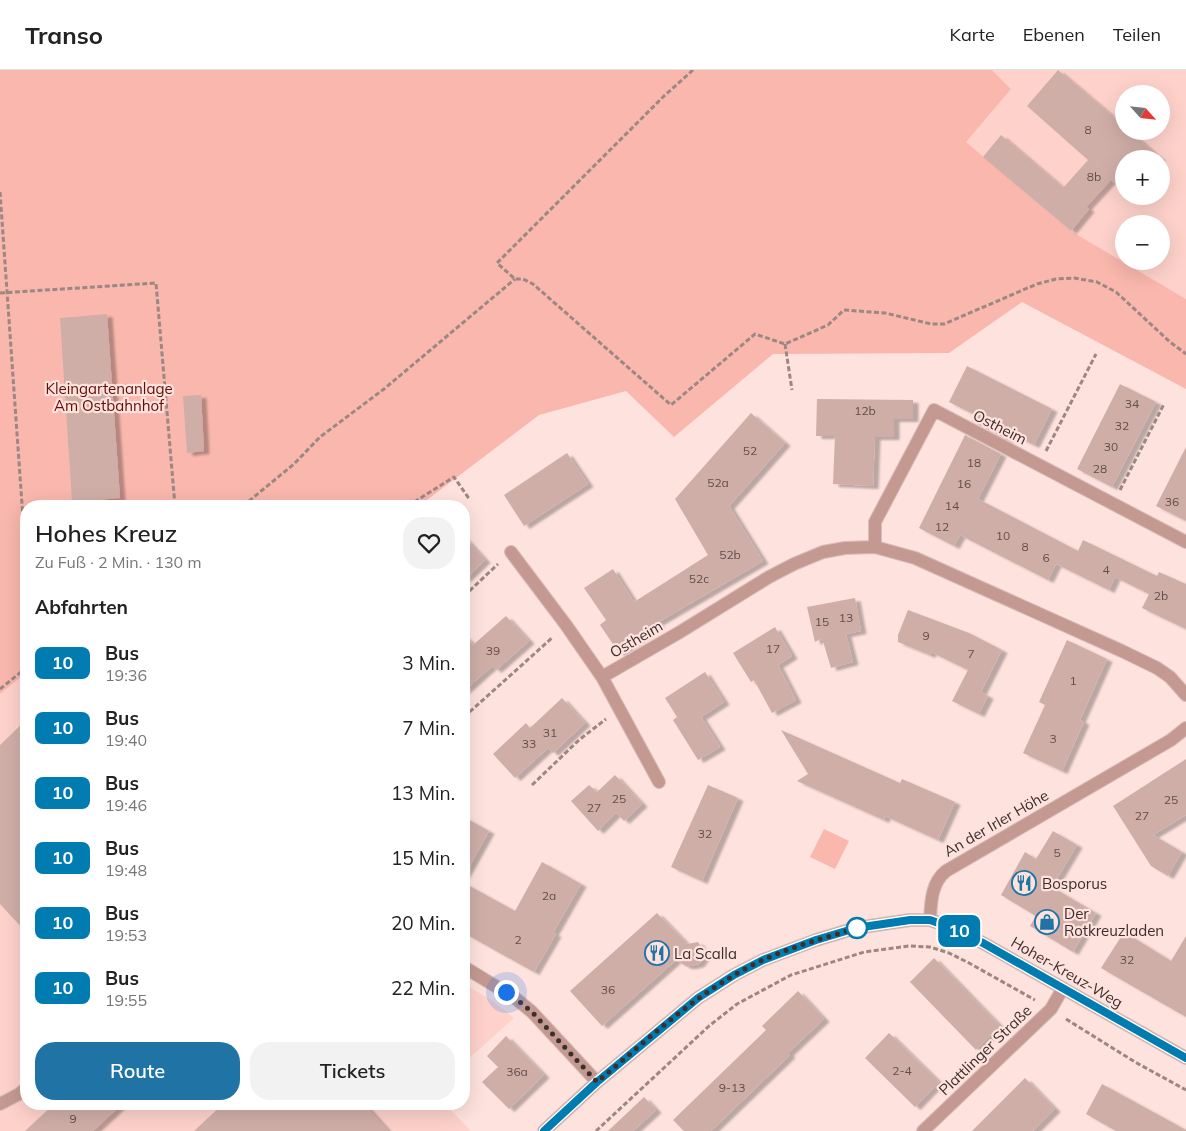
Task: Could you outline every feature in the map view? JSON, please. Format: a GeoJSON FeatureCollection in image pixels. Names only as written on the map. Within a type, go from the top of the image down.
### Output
{"type":"FeatureCollection","features":[{"type":"Feature","properties":{"kind":"street","name":"Ostheim"},"geometry":{"type":"LineString","coordinates":[[875,547],[875,522],[934,410],[1186,542]]}},
{"type":"Feature","properties":{"kind":"street","name":"Ostheim"},"geometry":{"type":"LineString","coordinates":[[602,677],[794,564],[823,552],[845,548],[875,547],[915,558],[1140,659],[1170,677],[1186,695]]}},
{"type":"Feature","properties":{"kind":"street","name":"Ostheim"},"geometry":{"type":"LineString","coordinates":[[511,552],[566,625],[602,677],[659,782]]}},
{"type":"Feature","properties":{"kind":"street","name":"An der Irler Höhe"},"geometry":{"type":"LineString","coordinates":[[930,920],[932,898],[938,878],[946,871],[1171,740],[1186,728]]}},
{"type":"Feature","properties":{"kind":"street"},"geometry":{"type":"LineString","coordinates":[[544,1131],[597,1082],[698,998],[734,975],[763,960],[816,940],[856,928],[910,920],[930,920]]}},
{"type":"Feature","properties":{"kind":"street","name":"Hoher-Kreuz-Weg"},"geometry":{"type":"LineString","coordinates":[[930,920],[960,931],[983,943],[1186,1058]]}},
{"type":"Feature","properties":{"kind":"street"},"geometry":{"type":"LineString","coordinates":[[470,971],[515,998],[532,1012],[597,1082]]}},
{"type":"Feature","properties":{"kind":"street","name":"Plattlinger Straße"},"geometry":{"type":"LineString","coordinates":[[923,1131],[1051,1009],[1063,988]]}},
{"type":"Feature","properties":{"kind":"street"},"geometry":{"type":"LineString","coordinates":[[0,1104],[20,1093]]}},
{"type":"Feature","properties":{"kind":"path"},"geometry":{"type":"LineString","coordinates":[[515,279],[497,263],[664,96],[693,70]]}},
{"type":"Feature","properties":{"kind":"path"},"geometry":{"type":"LineString","coordinates":[[0,192],[21,500]]}},
{"type":"Feature","properties":{"kind":"path"},"geometry":{"type":"LineString","coordinates":[[251,500],[294,464],[320,437],[384,389],[515,279],[523,279],[533,284],[672,405],[755,334],[785,344],[828,325],[844,310],[885,313],[931,324],[944,324],[1037,284],[1056,279],[1074,278],[1097,282],[1116,292],[1170,342],[1186,354]]}},
{"type":"Feature","properties":{"kind":"path"},"geometry":{"type":"LineString","coordinates":[[0,293],[156,284],[174,500]]}},
{"type":"Feature","properties":{"kind":"path"},"geometry":{"type":"LineString","coordinates":[[785,344],[792,390]]}},
{"type":"Feature","properties":{"kind":"path"},"geometry":{"type":"LineString","coordinates":[[1038,465],[1096,354]]}},
{"type":"Feature","properties":{"kind":"path"},"geometry":{"type":"LineString","coordinates":[[1113,504],[1164,404]]}},
{"type":"Feature","properties":{"kind":"path"},"geometry":{"type":"LineString","coordinates":[[418,500],[454,477],[470,500]]}},
{"type":"Feature","properties":{"kind":"path"},"geometry":{"type":"LineString","coordinates":[[470,590],[511,552]]}},
{"type":"Feature","properties":{"kind":"path"},"geometry":{"type":"LineString","coordinates":[[470,712],[566,625]]}},
{"type":"Feature","properties":{"kind":"path"},"geometry":{"type":"LineString","coordinates":[[0,689],[20,673]]}},
{"type":"Feature","properties":{"kind":"path"},"geometry":{"type":"LineString","coordinates":[[532,785],[579,740],[619,708]]}},
{"type":"Feature","properties":{"kind":"path"},"geometry":{"type":"LineString","coordinates":[[596,1131],[709,1026],[737,1004],[791,975],[864,952],[909,946],[930,947],[969,963],[1051,1009],[1135,1062],[1186,1090]]}},
{"type":"Feature","properties":{"kind":"shaded area"},"geometry":{"type":"Polygon","coordinates":[[[992,70],[1186,70],[1186,299],[1137,270],[1170,270],[1170,215],[1115,215],[1115,257],[1071,231],[965,142],[1011,89],[992,70]]]}},
{"type":"Feature","properties":{"kind":"shaded area"},"geometry":{"type":"Polygon","coordinates":[[[20,678],[20,1110],[451,1110],[471,1131],[0,1131],[0,694],[20,678]]]}},
{"type":"Feature","properties":{"kind":"shaded area"},"geometry":{"type":"Polygon","coordinates":[[[470,988],[493,1001],[514,1018],[470,1058],[470,988]]]}},
{"type":"Feature","properties":{"kind":"green space","name":"Kleingartenanlage Am Ostbahnhof"},"geometry":{"type":"Polygon","coordinates":[[[0,70],[992,70],[1011,89],[966,142],[1071,231],[1115,257],[1115,270],[1137,270],[1186,299],[1186,389],[1022,302],[949,353],[773,354],[674,437],[626,391],[539,415],[427,500],[20,500],[20,678],[0,694],[0,70]]]}},
{"type":"Feature","properties":{"kind":"green space"},"geometry":{"type":"Polygon","coordinates":[[[824,829],[849,841],[835,869],[810,857],[824,829]]]}},
{"type":"Feature","properties":{"kind":"building"},"geometry":{"type":"Polygon","coordinates":[[[1058,70],[1115,118],[1115,140],[1139,140],[1151,150],[1115,150],[1115,183],[1111,180],[1086,207],[1089,209],[1071,231],[983,157],[1001,135],[1063,188],[1088,160],[1027,106],[1058,70]]]}},
{"type":"Feature","properties":{"kind":"building"},"geometry":{"type":"Polygon","coordinates":[[[107,314],[120,498],[72,500],[60,318],[107,314]]]}},
{"type":"Feature","properties":{"kind":"building"},"geometry":{"type":"Polygon","coordinates":[[[967,366],[1052,409],[1034,445],[1011,434],[1008,440],[972,421],[975,415],[949,402],[967,366]]]}},
{"type":"Feature","properties":{"kind":"building"},"geometry":{"type":"Polygon","coordinates":[[[1120,384],[1156,402],[1112,487],[1077,469],[1120,384]]]}},
{"type":"Feature","properties":{"kind":"building"},"geometry":{"type":"Polygon","coordinates":[[[201,395],[204,451],[187,453],[183,396],[201,395]]]}},
{"type":"Feature","properties":{"kind":"building"},"geometry":{"type":"Polygon","coordinates":[[[817,399],[913,400],[913,419],[894,419],[894,437],[875,437],[873,486],[833,484],[835,436],[816,436],[817,399]]]}},
{"type":"Feature","properties":{"kind":"building"},"geometry":{"type":"Polygon","coordinates":[[[751,413],[785,443],[729,506],[763,561],[657,623],[659,626],[619,653],[600,625],[606,620],[584,588],[613,569],[634,602],[708,555],[675,499],[751,413]]]}},
{"type":"Feature","properties":{"kind":"building"},"geometry":{"type":"Polygon","coordinates":[[[965,435],[1001,454],[978,499],[1078,551],[1083,540],[1157,576],[1159,572],[1186,584],[1186,629],[1142,608],[1149,594],[1115,577],[1109,590],[1056,564],[1048,580],[960,535],[954,546],[919,528],[965,435]]]}},
{"type":"Feature","properties":{"kind":"building"},"geometry":{"type":"Polygon","coordinates":[[[1186,447],[1186,521],[1156,506],[1186,447]]]}},
{"type":"Feature","properties":{"kind":"building"},"geometry":{"type":"Polygon","coordinates":[[[567,453],[588,484],[524,526],[504,495],[567,453]]]}},
{"type":"Feature","properties":{"kind":"building"},"geometry":{"type":"Polygon","coordinates":[[[470,544],[485,560],[470,574],[470,544]]]}},
{"type":"Feature","properties":{"kind":"building"},"geometry":{"type":"Polygon","coordinates":[[[855,598],[861,631],[846,634],[853,662],[831,668],[822,638],[815,642],[807,607],[855,598]]]}},
{"type":"Feature","properties":{"kind":"building"},"geometry":{"type":"Polygon","coordinates":[[[908,610],[969,633],[1002,650],[981,692],[988,696],[979,714],[952,701],[968,670],[931,652],[930,655],[898,642],[898,635],[908,610]]]}},
{"type":"Feature","properties":{"kind":"building"},"geometry":{"type":"Polygon","coordinates":[[[506,616],[529,641],[496,670],[492,666],[470,686],[470,642],[473,645],[506,616]]]}},
{"type":"Feature","properties":{"kind":"building"},"geometry":{"type":"Polygon","coordinates":[[[775,627],[792,656],[778,665],[796,700],[772,713],[754,680],[751,682],[733,653],[775,627]]]}},
{"type":"Feature","properties":{"kind":"building"},"geometry":{"type":"Polygon","coordinates":[[[1067,640],[1107,659],[1080,720],[1084,722],[1062,771],[1023,753],[1045,705],[1039,702],[1067,640]]]}},
{"type":"Feature","properties":{"kind":"building"},"geometry":{"type":"Polygon","coordinates":[[[705,672],[724,702],[701,717],[720,747],[698,760],[673,720],[677,717],[665,698],[705,672]]]}},
{"type":"Feature","properties":{"kind":"building"},"geometry":{"type":"Polygon","coordinates":[[[562,698],[585,723],[553,753],[548,748],[515,778],[493,754],[526,723],[530,728],[562,698]]]}},
{"type":"Feature","properties":{"kind":"building"},"geometry":{"type":"Polygon","coordinates":[[[20,726],[20,926],[0,904],[0,745],[20,726]]]}},
{"type":"Feature","properties":{"kind":"building"},"geometry":{"type":"Polygon","coordinates":[[[781,730],[900,783],[902,779],[955,802],[938,840],[885,816],[884,820],[797,781],[808,774],[781,730]]]}},
{"type":"Feature","properties":{"kind":"building"},"geometry":{"type":"Polygon","coordinates":[[[1186,759],[1186,815],[1153,835],[1182,852],[1168,876],[1151,866],[1113,806],[1186,759]]]}},
{"type":"Feature","properties":{"kind":"building"},"geometry":{"type":"Polygon","coordinates":[[[615,775],[642,804],[624,821],[616,813],[598,831],[571,801],[589,785],[597,792],[615,775]]]}},
{"type":"Feature","properties":{"kind":"building"},"geometry":{"type":"Polygon","coordinates":[[[708,785],[738,798],[702,881],[671,867],[708,785]]]}},
{"type":"Feature","properties":{"kind":"building"},"geometry":{"type":"Polygon","coordinates":[[[470,820],[489,831],[470,865],[470,820]]]}},
{"type":"Feature","properties":{"kind":"building"},"geometry":{"type":"Polygon","coordinates":[[[1053,831],[1077,845],[1052,887],[1096,913],[1073,952],[1030,926],[1036,916],[1001,895],[1025,852],[1036,859],[1053,831]]]}},
{"type":"Feature","properties":{"kind":"building"},"geometry":{"type":"Polygon","coordinates":[[[542,862],[581,884],[553,933],[556,934],[534,972],[470,936],[470,886],[515,911],[542,862]]]}},
{"type":"Feature","properties":{"kind":"building"},"geometry":{"type":"Polygon","coordinates":[[[657,913],[687,944],[698,942],[703,950],[704,957],[699,964],[691,966],[686,966],[676,960],[602,1026],[570,991],[657,913]]]}},
{"type":"Feature","properties":{"kind":"building"},"geometry":{"type":"Polygon","coordinates":[[[1124,932],[1171,961],[1186,936],[1186,1017],[1101,968],[1124,932]]]}},
{"type":"Feature","properties":{"kind":"building"},"geometry":{"type":"Polygon","coordinates":[[[934,958],[1000,1026],[976,1050],[910,982],[934,958]]]}},
{"type":"Feature","properties":{"kind":"building"},"geometry":{"type":"Polygon","coordinates":[[[798,991],[824,1019],[788,1053],[790,1055],[711,1131],[684,1131],[673,1120],[766,1030],[762,1026],[798,991]]]}},
{"type":"Feature","properties":{"kind":"building"},"geometry":{"type":"Polygon","coordinates":[[[889,1033],[939,1082],[915,1107],[865,1058],[889,1033]]]}},
{"type":"Feature","properties":{"kind":"building"},"geometry":{"type":"Polygon","coordinates":[[[506,1036],[544,1075],[509,1109],[482,1082],[498,1067],[487,1056],[506,1036]]]}},
{"type":"Feature","properties":{"kind":"building"},"geometry":{"type":"Polygon","coordinates":[[[1025,1078],[1055,1109],[1033,1131],[972,1131],[1025,1078]]]}},
{"type":"Feature","properties":{"kind":"building"},"geometry":{"type":"Polygon","coordinates":[[[1102,1084],[1186,1131],[1116,1131],[1086,1114],[1102,1084]]]}},
{"type":"Feature","properties":{"kind":"building"},"geometry":{"type":"Polygon","coordinates":[[[644,1097],[656,1110],[633,1131],[608,1131],[644,1097]]]}},
{"type":"Feature","properties":{"kind":"building"},"geometry":{"type":"Polygon","coordinates":[[[48,1110],[116,1110],[93,1131],[25,1131],[48,1110]]]}},
{"type":"Feature","properties":{"kind":"building"},"geometry":{"type":"Polygon","coordinates":[[[217,1110],[369,1110],[388,1131],[194,1131],[217,1110]]]}},
{"type":"Feature","properties":{"kind":"bus line","name":"10"},"geometry":{"type":"LineString","coordinates":[[544,1131],[597,1082],[698,998],[734,975],[763,960],[816,940],[856,928],[910,920],[930,920],[960,931],[1186,1058]]}},
{"type":"Feature","properties":{"kind":"place","name":"Bosporus"},"geometry":{"type":"Point","coordinates":[1024,883]}},
{"type":"Feature","properties":{"kind":"place","name":"Der Rotkreuzladen"},"geometry":{"type":"Point","coordinates":[1047,922]}},
{"type":"Feature","properties":{"kind":"place","name":"La Scalla"},"geometry":{"type":"Point","coordinates":[657,953]}},
{"type":"Feature","properties":{"kind":"route"},"geometry":{"type":"LineString","coordinates":[[506,992],[532,1012],[597,1082],[698,998],[734,975],[763,960],[816,940],[857,928]]}}]}
